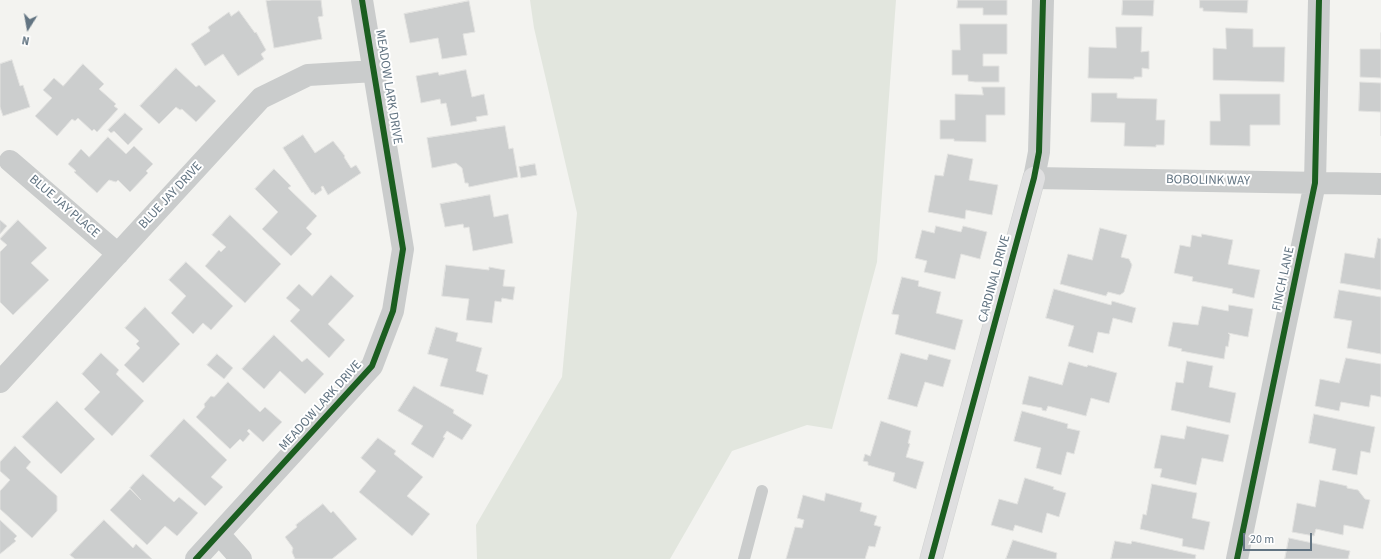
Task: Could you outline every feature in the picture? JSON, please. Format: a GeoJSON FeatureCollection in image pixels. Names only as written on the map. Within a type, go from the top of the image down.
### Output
{"type":"FeatureCollection","features":[{"type":"Feature","properties":{"kind":"street","name":"MEADOW LARK DRIVE"},"geometry":{"type":"LineString","coordinates":[[196,559],[372,366],[393,311],[403,248],[362,0]]}},
{"type":"Feature","properties":{"kind":"street","name":"CARDINAL DRIVE"},"geometry":{"type":"LineString","coordinates":[[931,559],[1034,178],[1039,152],[1043,0]]}},
{"type":"Feature","properties":{"kind":"street","name":"FINCH LANE"},"geometry":{"type":"LineString","coordinates":[[1237,559],[1315,183],[1319,0]]}},
{"type":"Feature","properties":{"kind":"street","name":"BLUE JAY DRIVE"},"geometry":{"type":"LineString","coordinates":[[0,382],[261,98],[308,75],[374,71]]}},
{"type":"Feature","properties":{"kind":"street","name":"BLUE JAY PLACE"},"geometry":{"type":"LineString","coordinates":[[10,161],[118,254]]}},
{"type":"Feature","properties":{"kind":"street","name":"BOBOLINK WAY"},"geometry":{"type":"LineString","coordinates":[[1034,178],[1381,184]]}},
{"type":"Feature","properties":{"kind":"street"},"geometry":{"type":"LineString","coordinates":[[219,534],[241,559]]}},
{"type":"Feature","properties":{"kind":"lane"},"geometry":{"type":"LineString","coordinates":[[744,559],[762,491]]}},
{"type":"Feature","properties":{"kind":"shaded area"},"geometry":{"type":"Polygon","coordinates":[[[530,0],[896,0],[877,262],[832,429],[807,425],[732,451],[670,559],[477,559],[476,525],[562,377],[577,213],[534,28],[530,0]]]}},
{"type":"Feature","properties":{"kind":"building"},"geometry":{"type":"Polygon","coordinates":[[[321,0],[323,16],[318,17],[322,39],[274,48],[266,1],[321,0]]]}},
{"type":"Feature","properties":{"kind":"building"},"geometry":{"type":"Polygon","coordinates":[[[958,0],[1007,0],[1007,15],[983,15],[983,8],[957,8],[958,0]]]}},
{"type":"Feature","properties":{"kind":"building"},"geometry":{"type":"Polygon","coordinates":[[[1123,0],[1154,0],[1153,16],[1122,15],[1123,0]]]}},
{"type":"Feature","properties":{"kind":"building"},"geometry":{"type":"Polygon","coordinates":[[[1200,0],[1248,0],[1247,13],[1203,11],[1203,8],[1200,8],[1200,0]]]}},
{"type":"Feature","properties":{"kind":"building"},"geometry":{"type":"Polygon","coordinates":[[[469,1],[475,32],[463,34],[467,55],[442,59],[438,38],[410,43],[404,14],[469,1]]]}},
{"type":"Feature","properties":{"kind":"building"},"geometry":{"type":"Polygon","coordinates":[[[239,11],[255,33],[256,32],[266,50],[261,54],[264,59],[238,76],[223,54],[205,66],[191,44],[210,31],[208,27],[229,12],[231,16],[239,11]]]}},
{"type":"Feature","properties":{"kind":"building"},"geometry":{"type":"Polygon","coordinates":[[[960,24],[1007,24],[1007,54],[983,54],[983,66],[999,66],[999,82],[968,81],[968,75],[952,75],[952,50],[960,50],[960,24]]]}},
{"type":"Feature","properties":{"kind":"building"},"geometry":{"type":"Polygon","coordinates":[[[1116,27],[1142,27],[1141,52],[1149,51],[1149,69],[1142,68],[1142,77],[1134,77],[1134,79],[1088,78],[1089,47],[1116,48],[1116,27]]]}},
{"type":"Feature","properties":{"kind":"building"},"geometry":{"type":"Polygon","coordinates":[[[1226,28],[1253,29],[1253,47],[1285,47],[1284,82],[1213,80],[1213,48],[1226,49],[1226,28]]]}},
{"type":"Feature","properties":{"kind":"building"},"geometry":{"type":"Polygon","coordinates":[[[1360,49],[1381,49],[1381,78],[1360,77],[1360,49]]]}},
{"type":"Feature","properties":{"kind":"building"},"geometry":{"type":"Polygon","coordinates":[[[12,60],[20,86],[23,85],[30,107],[3,116],[0,107],[0,64],[12,60]]]}},
{"type":"Feature","properties":{"kind":"building"},"geometry":{"type":"Polygon","coordinates":[[[83,64],[104,84],[99,89],[116,104],[114,106],[118,109],[97,132],[94,129],[92,131],[78,118],[75,121],[72,119],[57,136],[35,116],[52,98],[43,90],[54,78],[63,86],[83,64]]]}},
{"type":"Feature","properties":{"kind":"building"},"geometry":{"type":"Polygon","coordinates":[[[176,68],[196,87],[199,85],[216,101],[196,122],[182,109],[180,110],[176,107],[159,124],[140,106],[176,68]]]}},
{"type":"Feature","properties":{"kind":"building"},"geometry":{"type":"Polygon","coordinates":[[[466,70],[472,97],[484,94],[488,115],[476,117],[477,121],[451,126],[446,103],[441,104],[440,99],[421,103],[416,76],[438,72],[439,75],[466,70]]]}},
{"type":"Feature","properties":{"kind":"building"},"geometry":{"type":"Polygon","coordinates":[[[1360,82],[1381,83],[1381,112],[1359,111],[1360,82]]]}},
{"type":"Feature","properties":{"kind":"building"},"geometry":{"type":"Polygon","coordinates":[[[982,87],[1005,87],[1005,115],[986,115],[986,142],[940,139],[940,120],[955,120],[955,94],[983,95],[982,87]]]}},
{"type":"Feature","properties":{"kind":"building"},"geometry":{"type":"Polygon","coordinates":[[[1092,93],[1117,93],[1117,98],[1157,99],[1156,120],[1165,120],[1164,145],[1156,145],[1156,147],[1124,146],[1125,123],[1091,122],[1092,93]]]}},
{"type":"Feature","properties":{"kind":"building"},"geometry":{"type":"Polygon","coordinates":[[[1220,94],[1280,94],[1280,125],[1250,125],[1250,146],[1210,145],[1210,121],[1220,121],[1220,94]]]}},
{"type":"Feature","properties":{"kind":"building"},"geometry":{"type":"Polygon","coordinates":[[[125,113],[143,129],[128,145],[114,131],[111,133],[108,130],[125,113]]]}},
{"type":"Feature","properties":{"kind":"building"},"geometry":{"type":"Polygon","coordinates":[[[505,126],[509,149],[513,148],[518,177],[469,187],[468,183],[465,183],[462,168],[456,163],[432,168],[427,138],[505,126]]]}},
{"type":"Feature","properties":{"kind":"building"},"geometry":{"type":"Polygon","coordinates":[[[303,135],[315,153],[333,141],[345,156],[344,157],[351,168],[356,165],[361,173],[328,195],[323,186],[321,187],[322,190],[315,195],[313,192],[312,193],[283,148],[303,135]]]}},
{"type":"Feature","properties":{"kind":"building"},"geometry":{"type":"Polygon","coordinates":[[[108,137],[126,154],[134,146],[153,164],[146,171],[148,173],[130,192],[118,180],[116,182],[109,180],[97,193],[74,172],[76,171],[68,164],[81,149],[89,157],[108,137]]]}},
{"type":"Feature","properties":{"kind":"building"},"geometry":{"type":"Polygon","coordinates":[[[948,154],[973,159],[969,180],[998,185],[992,215],[966,210],[965,219],[928,212],[935,175],[943,176],[948,154]]]}},
{"type":"Feature","properties":{"kind":"building"},"geometry":{"type":"Polygon","coordinates":[[[535,164],[537,175],[521,178],[519,167],[535,164]]]}},
{"type":"Feature","properties":{"kind":"building"},"geometry":{"type":"Polygon","coordinates":[[[274,169],[291,186],[288,188],[317,216],[306,228],[312,234],[291,256],[262,229],[278,212],[255,189],[274,169]]]}},
{"type":"Feature","properties":{"kind":"building"},"geometry":{"type":"Polygon","coordinates":[[[490,195],[494,217],[508,214],[513,243],[473,251],[469,227],[464,228],[463,224],[445,227],[440,204],[490,195]]]}},
{"type":"Feature","properties":{"kind":"building"},"geometry":{"type":"Polygon","coordinates":[[[230,215],[281,264],[245,303],[205,266],[219,250],[221,252],[226,247],[212,235],[230,215]]]}},
{"type":"Feature","properties":{"kind":"building"},"geometry":{"type":"Polygon","coordinates":[[[0,220],[7,226],[0,234],[0,220]]]}},
{"type":"Feature","properties":{"kind":"building"},"geometry":{"type":"Polygon","coordinates":[[[18,220],[47,248],[31,263],[49,280],[13,315],[0,302],[0,252],[7,245],[0,239],[18,220]]]}},
{"type":"Feature","properties":{"kind":"building"},"geometry":{"type":"Polygon","coordinates":[[[936,226],[961,232],[963,226],[987,232],[980,259],[961,254],[955,279],[924,272],[927,261],[915,258],[922,230],[934,233],[936,226]]]}},
{"type":"Feature","properties":{"kind":"building"},"geometry":{"type":"Polygon","coordinates":[[[1100,228],[1127,235],[1121,257],[1129,259],[1132,265],[1124,292],[1120,295],[1108,292],[1106,296],[1060,284],[1068,254],[1092,260],[1100,228]]]}},
{"type":"Feature","properties":{"kind":"building"},"geometry":{"type":"Polygon","coordinates":[[[1202,234],[1233,240],[1228,264],[1260,270],[1254,298],[1232,293],[1233,289],[1192,281],[1193,277],[1174,273],[1180,245],[1190,247],[1192,235],[1201,237],[1202,234]]]}},
{"type":"Feature","properties":{"kind":"building"},"geometry":{"type":"Polygon","coordinates":[[[1378,238],[1381,239],[1381,290],[1340,283],[1345,253],[1374,258],[1378,238]]]}},
{"type":"Feature","properties":{"kind":"building"},"geometry":{"type":"Polygon","coordinates":[[[186,262],[233,306],[211,330],[203,323],[193,334],[171,313],[186,296],[169,280],[186,262]]]}},
{"type":"Feature","properties":{"kind":"building"},"geometry":{"type":"Polygon","coordinates":[[[446,265],[489,270],[489,267],[505,270],[503,286],[515,287],[513,300],[502,298],[501,302],[495,301],[492,323],[466,320],[469,299],[442,296],[446,265]]]}},
{"type":"Feature","properties":{"kind":"building"},"geometry":{"type":"Polygon","coordinates":[[[331,275],[354,296],[328,324],[345,340],[329,358],[290,321],[300,310],[286,298],[299,284],[312,296],[331,275]]]}},
{"type":"Feature","properties":{"kind":"building"},"geometry":{"type":"Polygon","coordinates":[[[902,277],[919,281],[918,286],[941,292],[936,313],[963,320],[955,350],[895,334],[899,315],[892,314],[902,277]]]}},
{"type":"Feature","properties":{"kind":"building"},"geometry":{"type":"Polygon","coordinates":[[[1054,289],[1111,305],[1112,301],[1136,308],[1132,323],[1113,318],[1109,334],[1098,332],[1093,353],[1068,346],[1074,326],[1046,318],[1054,289]]]}},
{"type":"Feature","properties":{"kind":"building"},"geometry":{"type":"Polygon","coordinates":[[[1339,290],[1381,297],[1381,354],[1347,348],[1352,321],[1334,318],[1339,290]]]}},
{"type":"Feature","properties":{"kind":"building"},"geometry":{"type":"Polygon","coordinates":[[[1229,305],[1253,309],[1248,337],[1228,333],[1230,335],[1228,347],[1226,346],[1224,359],[1181,351],[1182,349],[1168,346],[1173,322],[1198,325],[1202,306],[1228,311],[1229,305]]]}},
{"type":"Feature","properties":{"kind":"building"},"geometry":{"type":"Polygon","coordinates":[[[145,307],[180,344],[143,383],[124,365],[140,348],[136,344],[139,341],[125,328],[145,307]]]}},
{"type":"Feature","properties":{"kind":"building"},"geometry":{"type":"Polygon","coordinates":[[[436,327],[458,333],[456,341],[482,348],[476,371],[488,375],[483,395],[440,386],[448,359],[428,354],[436,327]]]}},
{"type":"Feature","properties":{"kind":"building"},"geometry":{"type":"Polygon","coordinates":[[[274,335],[302,362],[307,358],[324,374],[305,394],[280,371],[264,389],[242,369],[274,335]]]}},
{"type":"Feature","properties":{"kind":"building"},"geometry":{"type":"Polygon","coordinates":[[[101,353],[119,370],[116,374],[144,401],[112,436],[84,409],[100,392],[82,374],[101,353]]]}},
{"type":"Feature","properties":{"kind":"building"},"geometry":{"type":"Polygon","coordinates":[[[901,353],[927,360],[929,354],[951,360],[943,387],[925,382],[917,407],[888,399],[901,353]]]}},
{"type":"Feature","properties":{"kind":"building"},"geometry":{"type":"Polygon","coordinates":[[[217,354],[233,368],[224,379],[207,365],[217,354]]]}},
{"type":"Feature","properties":{"kind":"building"},"geometry":{"type":"Polygon","coordinates":[[[1346,358],[1381,364],[1381,397],[1371,395],[1369,407],[1341,402],[1339,411],[1315,406],[1320,379],[1339,383],[1346,358]]]}},
{"type":"Feature","properties":{"kind":"building"},"geometry":{"type":"Polygon","coordinates":[[[1187,361],[1213,366],[1209,387],[1236,393],[1230,423],[1171,410],[1176,382],[1183,383],[1187,361]]]}},
{"type":"Feature","properties":{"kind":"building"},"geometry":{"type":"Polygon","coordinates":[[[1069,362],[1087,367],[1088,365],[1117,373],[1109,403],[1091,398],[1086,416],[1048,406],[1046,411],[1042,410],[1042,408],[1022,404],[1029,376],[1062,385],[1069,362]]]}},
{"type":"Feature","properties":{"kind":"building"},"geometry":{"type":"Polygon","coordinates":[[[228,382],[260,412],[265,407],[282,422],[263,442],[249,429],[247,431],[250,434],[243,442],[240,439],[230,449],[196,417],[205,407],[204,404],[211,396],[214,397],[228,382]]]}},
{"type":"Feature","properties":{"kind":"building"},"geometry":{"type":"Polygon","coordinates":[[[414,386],[454,410],[453,413],[472,425],[462,440],[447,431],[443,437],[445,438],[433,458],[411,444],[423,426],[398,411],[414,386]]]}},
{"type":"Feature","properties":{"kind":"building"},"geometry":{"type":"Polygon","coordinates":[[[57,401],[95,439],[61,474],[22,437],[57,401]]]}},
{"type":"Feature","properties":{"kind":"building"},"geometry":{"type":"Polygon","coordinates":[[[1022,411],[1068,424],[1067,428],[1080,431],[1074,454],[1067,452],[1061,475],[1036,468],[1041,448],[1014,441],[1022,411]]]}},
{"type":"Feature","properties":{"kind":"building"},"geometry":{"type":"Polygon","coordinates":[[[1314,414],[1375,427],[1370,453],[1361,451],[1357,475],[1332,470],[1336,449],[1309,443],[1314,414]]]}},
{"type":"Feature","properties":{"kind":"building"},"geometry":{"type":"Polygon","coordinates":[[[184,419],[227,460],[211,477],[223,487],[205,506],[150,456],[184,419]]]}},
{"type":"Feature","properties":{"kind":"building"},"geometry":{"type":"Polygon","coordinates":[[[881,421],[911,431],[908,443],[910,444],[906,457],[924,462],[916,489],[893,481],[895,473],[868,465],[868,462],[863,461],[865,454],[870,456],[881,421]]]}},
{"type":"Feature","properties":{"kind":"building"},"geometry":{"type":"Polygon","coordinates":[[[1187,426],[1229,435],[1223,462],[1202,458],[1196,485],[1160,477],[1162,469],[1154,468],[1161,435],[1184,439],[1187,426]]]}},
{"type":"Feature","properties":{"kind":"building"},"geometry":{"type":"Polygon","coordinates":[[[378,438],[396,451],[394,454],[423,477],[407,496],[430,514],[412,536],[359,492],[376,471],[361,458],[378,438]]]}},
{"type":"Feature","properties":{"kind":"building"},"geometry":{"type":"Polygon","coordinates":[[[15,446],[31,462],[26,468],[57,496],[57,511],[32,538],[0,509],[0,491],[10,480],[0,471],[0,462],[15,446]]]}},
{"type":"Feature","properties":{"kind":"building"},"geometry":{"type":"Polygon","coordinates":[[[143,474],[174,502],[179,497],[198,513],[177,536],[165,526],[147,545],[110,510],[130,489],[141,500],[130,488],[143,474]]]}},
{"type":"Feature","properties":{"kind":"building"},"geometry":{"type":"Polygon","coordinates":[[[1025,478],[1054,487],[1053,489],[1066,493],[1059,517],[1047,513],[1042,533],[1015,525],[1013,531],[991,525],[999,499],[1017,504],[1025,478]]]}},
{"type":"Feature","properties":{"kind":"building"},"geometry":{"type":"Polygon","coordinates":[[[1320,480],[1358,490],[1365,499],[1370,500],[1363,529],[1344,525],[1343,535],[1316,529],[1314,536],[1292,532],[1297,503],[1315,507],[1320,480]]]}},
{"type":"Feature","properties":{"kind":"building"},"geometry":{"type":"Polygon","coordinates":[[[1152,484],[1197,493],[1192,518],[1210,522],[1204,550],[1182,546],[1183,539],[1140,529],[1143,514],[1146,515],[1152,484]]]}},
{"type":"Feature","properties":{"kind":"building"},"geometry":{"type":"Polygon","coordinates":[[[826,493],[862,503],[860,511],[877,516],[874,525],[881,527],[875,547],[869,546],[865,559],[786,559],[795,527],[802,528],[804,520],[797,518],[803,495],[824,501],[826,493]]]}},
{"type":"Feature","properties":{"kind":"building"},"geometry":{"type":"Polygon","coordinates":[[[323,504],[331,513],[333,511],[357,539],[332,559],[295,559],[292,552],[293,548],[285,537],[297,527],[296,525],[323,504]]]}},
{"type":"Feature","properties":{"kind":"building"},"geometry":{"type":"Polygon","coordinates":[[[0,520],[17,536],[14,539],[16,541],[0,554],[0,520]]]}},
{"type":"Feature","properties":{"kind":"building"},"geometry":{"type":"Polygon","coordinates":[[[104,520],[133,548],[136,544],[152,559],[75,559],[70,555],[104,520]]]}},
{"type":"Feature","properties":{"kind":"building"},"geometry":{"type":"Polygon","coordinates":[[[1289,538],[1350,551],[1348,559],[1285,559],[1289,538]]]}},
{"type":"Feature","properties":{"kind":"building"},"geometry":{"type":"Polygon","coordinates":[[[1013,540],[1057,553],[1056,559],[1006,559],[1013,540]]]}},
{"type":"Feature","properties":{"kind":"building"},"geometry":{"type":"Polygon","coordinates":[[[1115,541],[1131,544],[1132,541],[1196,555],[1195,559],[1111,559],[1115,541]]]}},
{"type":"Feature","properties":{"kind":"cycle path"},"geometry":{"type":"LineString","coordinates":[[196,559],[372,366],[393,311],[403,249],[362,0]]}},
{"type":"Feature","properties":{"kind":"cycle path"},"geometry":{"type":"LineString","coordinates":[[931,559],[1034,178],[1039,152],[1043,0]]}},
{"type":"Feature","properties":{"kind":"cycle path"},"geometry":{"type":"LineString","coordinates":[[1237,559],[1315,183],[1319,0]]}}]}
